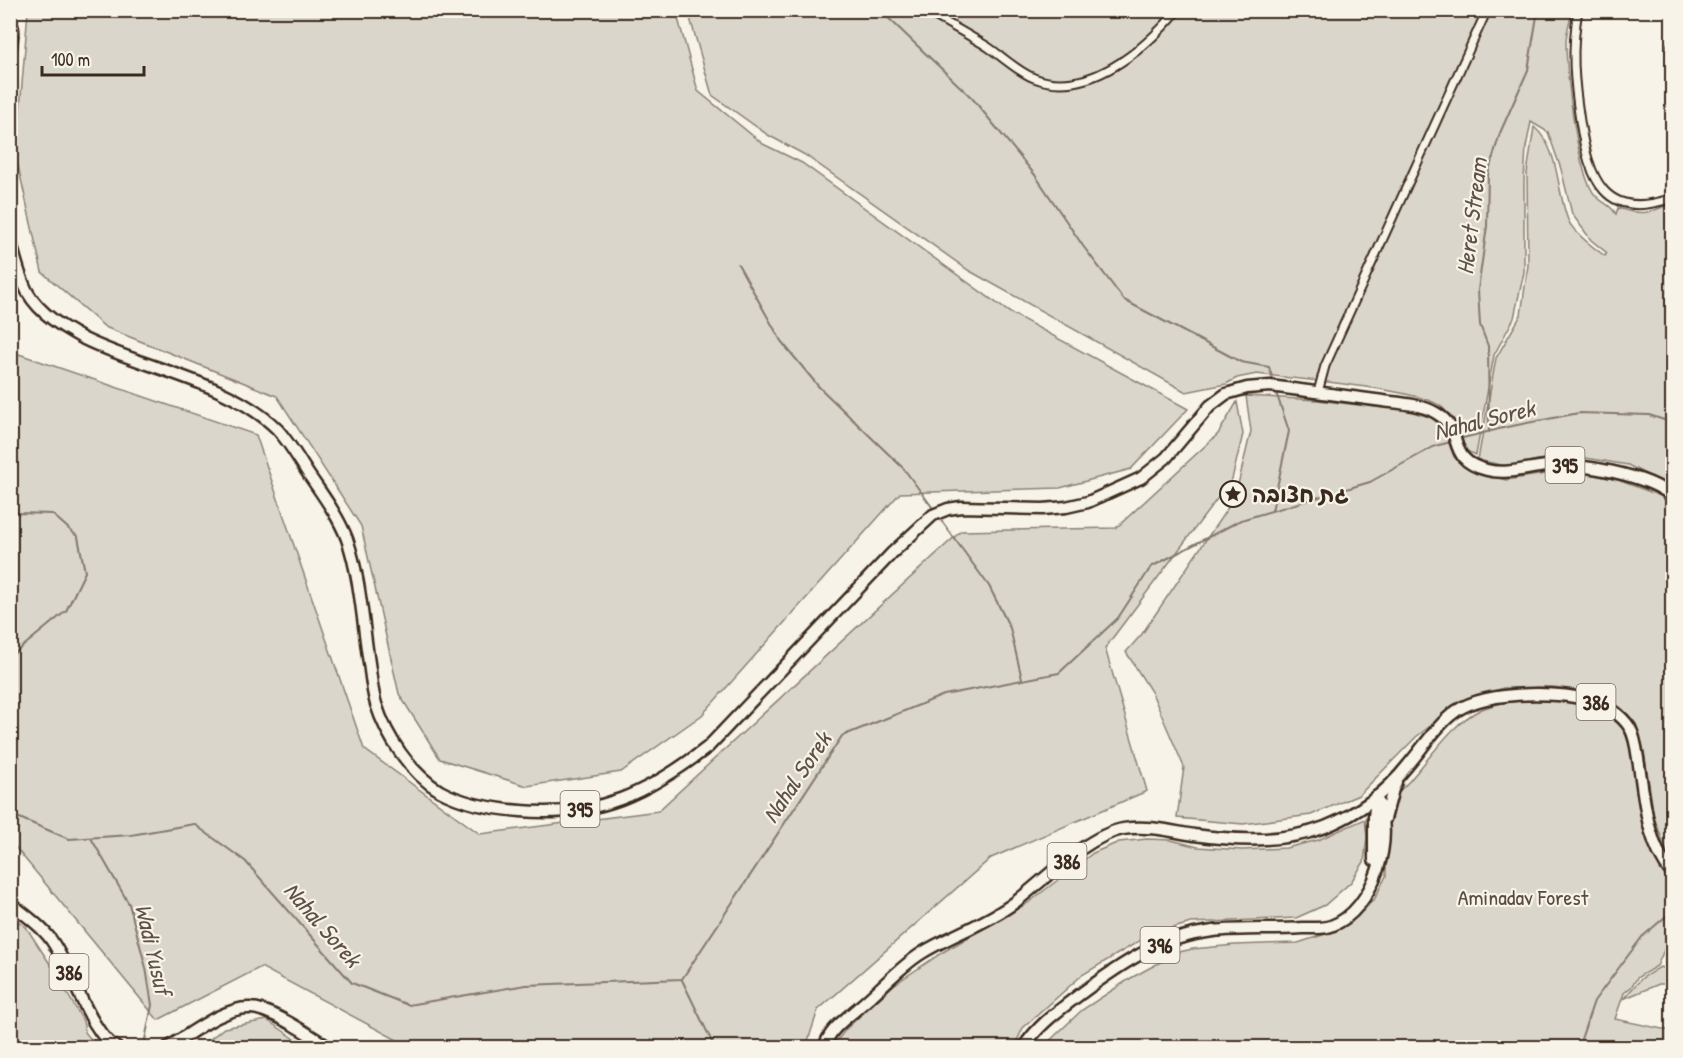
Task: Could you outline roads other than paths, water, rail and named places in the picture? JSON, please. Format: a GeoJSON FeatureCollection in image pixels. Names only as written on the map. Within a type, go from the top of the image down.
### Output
{"type":"FeatureCollection","features":[{"type":"Feature","properties":{"kind":"main road"},"geometry":{"type":"LineString","coordinates":[[10,20],[13,29],[10,54]]}},
{"type":"Feature","properties":{"kind":"main road","name":"395"},"geometry":{"type":"LineString","coordinates":[[10,239],[29,294],[37,306],[64,328],[112,352],[230,396],[251,408],[279,432],[326,499],[347,539],[358,588],[376,703],[401,752],[429,783],[441,791],[469,802],[497,809],[535,813],[579,810],[634,795],[673,774],[708,747],[892,553],[933,515],[961,507],[1042,509],[1089,502],[1141,478],[1166,458],[1210,406],[1226,394],[1247,388],[1270,386],[1410,405],[1430,410],[1447,422],[1454,432],[1458,452],[1466,461],[1490,471],[1577,465],[1650,483],[1666,490],[1672,496]]}},
{"type":"Feature","properties":{"kind":"main road","name":"386"},"geometry":{"type":"LineString","coordinates":[[824,1047],[826,1040],[837,1025],[862,1005],[889,977],[922,953],[1012,905],[1096,840],[1119,830],[1138,827],[1239,840],[1283,837],[1324,827],[1362,809],[1376,797],[1399,776],[1452,713],[1468,705],[1502,696],[1553,694],[1592,700],[1616,713],[1630,728],[1637,752],[1647,819],[1653,841],[1663,862],[1672,874]]}},
{"type":"Feature","properties":{"kind":"main road"},"geometry":{"type":"LineString","coordinates":[[1330,927],[1350,914],[1368,892],[1378,871],[1383,828],[1393,789],[1399,776]]}},
{"type":"Feature","properties":{"kind":"main road"},"geometry":{"type":"LineString","coordinates":[[1376,797],[1381,806],[1383,828]]}},
{"type":"Feature","properties":{"kind":"main road"},"geometry":{"type":"LineString","coordinates":[[1330,927],[1350,908],[1371,876],[1374,863],[1376,797]]}},
{"type":"Feature","properties":{"kind":"main road","name":"386"},"geometry":{"type":"LineString","coordinates":[[10,903],[49,937],[95,1025],[109,1044],[117,1047]]}},
{"type":"Feature","properties":{"kind":"main road","name":"396"},"geometry":{"type":"LineString","coordinates":[[1023,1047],[1041,1024],[1120,964],[1143,951],[1176,939],[1212,931],[1330,927]]}},
{"type":"Feature","properties":{"kind":"main road"},"geometry":{"type":"LineString","coordinates":[[167,1047],[232,1011],[251,1008],[269,1014],[330,1047]]}},
{"type":"Feature","properties":{"kind":"street"},"geometry":{"type":"LineString","coordinates":[[854,10],[866,10]]}},
{"type":"Feature","properties":{"kind":"street"},"geometry":{"type":"LineString","coordinates":[[924,10],[987,47],[1031,77],[1047,82],[1063,83],[1080,82],[1095,76],[1130,56],[1162,28],[1178,10]]}},
{"type":"Feature","properties":{"kind":"street"},"geometry":{"type":"LineString","coordinates":[[1318,392],[1325,366],[1487,10]]}},
{"type":"Feature","properties":{"kind":"street"},"geometry":{"type":"LineString","coordinates":[[1578,10],[1573,75],[1585,150],[1597,183],[1608,194],[1633,206],[1644,206],[1672,198]]}},
{"type":"Feature","properties":{"kind":"street"},"geometry":{"type":"LineString","coordinates":[[1672,45],[1672,59]]}},
{"type":"Feature","properties":{"kind":"waterway"},"geometry":{"type":"LineString","coordinates":[[880,10],[972,98],[1035,175],[1083,246],[1124,300],[1241,362],[1269,367],[1274,383]]}},
{"type":"Feature","properties":{"kind":"waterway","name":"Heret Stream"},"geometry":{"type":"LineString","coordinates":[[1489,432],[1488,346],[1480,325],[1478,290],[1487,226],[1488,174],[1500,133],[1528,70],[1538,10]]}},
{"type":"Feature","properties":{"kind":"waterway"},"geometry":{"type":"LineString","coordinates":[[738,264],[781,341],[819,387],[904,469],[935,511]]}},
{"type":"Feature","properties":{"kind":"waterway"},"geometry":{"type":"LineString","coordinates":[[1272,511],[1289,431],[1276,392]]}},
{"type":"Feature","properties":{"kind":"waterway","name":"Nahal Sorek"},"geometry":{"type":"LineString","coordinates":[[1459,439],[1579,413],[1649,415],[1667,421],[1672,426]]}},
{"type":"Feature","properties":{"kind":"waterway","name":"Nahal Sorek"},"geometry":{"type":"LineString","coordinates":[[10,814],[69,839],[131,835],[194,824],[245,861],[352,983],[408,1005],[526,985],[682,979],[842,736],[944,695],[1059,673],[1118,618],[1151,567],[1241,520],[1370,482],[1435,446],[1451,442]]}},
{"type":"Feature","properties":{"kind":"waterway","name":"Nahal Sorek"},"geometry":{"type":"LineString","coordinates":[[10,517],[17,513],[52,514],[78,537],[85,572],[66,611],[10,657]]}},
{"type":"Feature","properties":{"kind":"waterway"},"geometry":{"type":"LineString","coordinates":[[938,516],[989,586],[1010,628],[1022,679]]}},
{"type":"Feature","properties":{"kind":"waterway","name":"Wadi Yusuf"},"geometry":{"type":"LineString","coordinates":[[91,838],[129,904],[146,968],[152,1005],[145,1040]]}},
{"type":"Feature","properties":{"kind":"waterway"},"geometry":{"type":"LineString","coordinates":[[1578,1048],[1594,1001],[1642,937],[1672,911]]}},
{"type":"Feature","properties":{"kind":"waterway"},"geometry":{"type":"LineString","coordinates":[[682,980],[715,1048]]}},
{"type":"Feature","properties":{"kind":"place","name":"גת חצובה"},"geometry":{"type":"Point","coordinates":[1233,494]}},
{"type":"Feature","properties":{"kind":"park label","name":"Aminadav Forest"},"geometry":{"type":"Point","coordinates":[1523,897]}}]}
